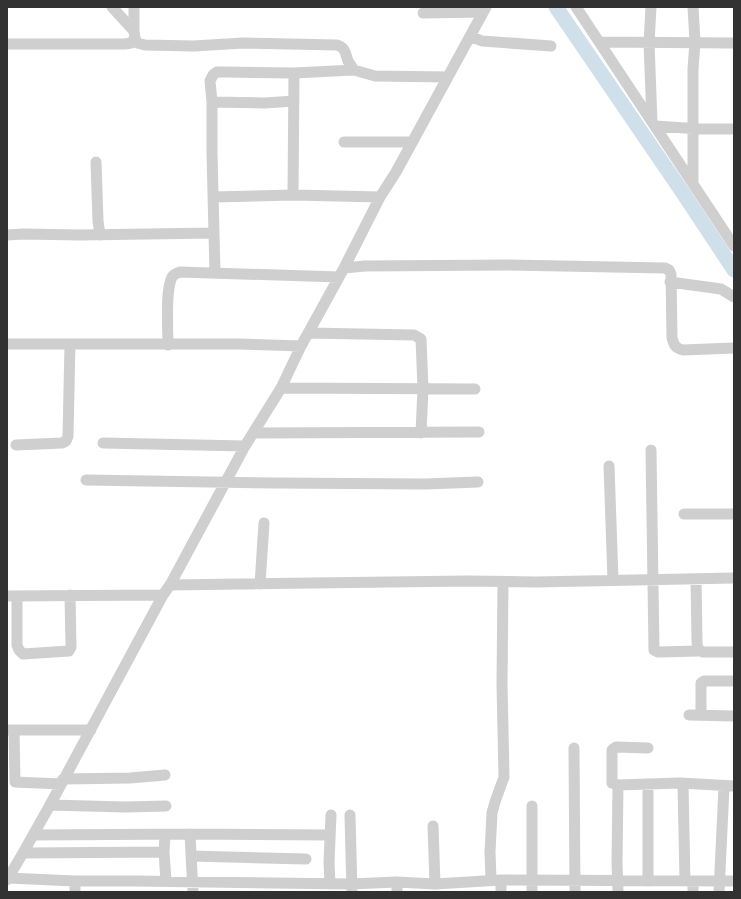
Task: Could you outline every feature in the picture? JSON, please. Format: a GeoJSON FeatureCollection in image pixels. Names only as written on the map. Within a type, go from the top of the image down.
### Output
{"type":"FeatureCollection","features":[{"type":"Feature","properties":{"kind":"street"},"geometry":{"type":"LineString","coordinates":[[112,7],[134,34],[137,43],[145,45],[194,46],[243,43],[336,45],[342,47],[345,51],[354,70]]}},
{"type":"Feature","properties":{"kind":"street"},"geometry":{"type":"LineString","coordinates":[[7,44],[131,43],[134,34],[134,7]]}},
{"type":"Feature","properties":{"kind":"street"},"geometry":{"type":"LineString","coordinates":[[576,7],[734,246]]}},
{"type":"Feature","properties":{"kind":"street"},"geometry":{"type":"LineString","coordinates":[[651,7],[650,43],[654,124]]}},
{"type":"Feature","properties":{"kind":"street"},"geometry":{"type":"LineString","coordinates":[[693,7],[693,184]]}},
{"type":"Feature","properties":{"kind":"street"},"geometry":{"type":"LineString","coordinates":[[423,13],[484,9]]}},
{"type":"Feature","properties":{"kind":"street"},"geometry":{"type":"LineString","coordinates":[[484,9],[396,172],[380,197],[301,346],[281,388],[245,446],[24,853],[7,879],[75,887],[105,886],[135,880],[166,881],[193,887],[313,887],[330,883],[351,888],[397,887],[496,880],[648,881],[660,887],[690,885],[719,880],[734,881]]}},
{"type":"Feature","properties":{"kind":"street"},"geometry":{"type":"LineString","coordinates":[[470,36],[482,42],[551,46]]}},
{"type":"Feature","properties":{"kind":"street"},"geometry":{"type":"LineString","coordinates":[[600,42],[734,43]]}},
{"type":"Feature","properties":{"kind":"street"},"geometry":{"type":"LineString","coordinates":[[215,273],[212,102],[210,81],[213,75],[217,72],[294,73],[354,70],[375,76],[448,77]]}},
{"type":"Feature","properties":{"kind":"street"},"geometry":{"type":"LineString","coordinates":[[293,195],[294,73]]}},
{"type":"Feature","properties":{"kind":"street"},"geometry":{"type":"LineString","coordinates":[[212,102],[265,103],[294,101]]}},
{"type":"Feature","properties":{"kind":"street"},"geometry":{"type":"LineString","coordinates":[[654,124],[693,128],[734,129]]}},
{"type":"Feature","properties":{"kind":"street"},"geometry":{"type":"LineString","coordinates":[[344,142],[412,142]]}},
{"type":"Feature","properties":{"kind":"street"},"geometry":{"type":"LineString","coordinates":[[96,162],[98,221],[100,235]]}},
{"type":"Feature","properties":{"kind":"street"},"geometry":{"type":"LineString","coordinates":[[213,197],[293,195],[380,197]]}},
{"type":"Feature","properties":{"kind":"street"},"geometry":{"type":"LineString","coordinates":[[7,235],[214,233]]}},
{"type":"Feature","properties":{"kind":"street"},"geometry":{"type":"LineString","coordinates":[[168,345],[168,294],[173,275],[180,272],[341,272],[365,266],[502,265],[665,268],[669,270],[671,274],[672,338],[675,346],[678,349],[683,350],[734,348]]}},
{"type":"Feature","properties":{"kind":"street"},"geometry":{"type":"LineString","coordinates":[[670,282],[721,289],[734,297]]}},
{"type":"Feature","properties":{"kind":"street"},"geometry":{"type":"LineString","coordinates":[[308,333],[418,336],[421,342],[423,388],[421,433]]}},
{"type":"Feature","properties":{"kind":"street"},"geometry":{"type":"LineString","coordinates":[[7,344],[301,346]]}},
{"type":"Feature","properties":{"kind":"street"},"geometry":{"type":"LineString","coordinates":[[16,445],[62,443],[66,441],[68,436],[70,344]]}},
{"type":"Feature","properties":{"kind":"street"},"geometry":{"type":"LineString","coordinates":[[281,388],[475,389]]}},
{"type":"Feature","properties":{"kind":"street"},"geometry":{"type":"LineString","coordinates":[[253,433],[479,432]]}},
{"type":"Feature","properties":{"kind":"street"},"geometry":{"type":"LineString","coordinates":[[103,443],[245,446]]}},
{"type":"Feature","properties":{"kind":"street"},"geometry":{"type":"LineString","coordinates":[[651,450],[654,651],[734,652]]}},
{"type":"Feature","properties":{"kind":"street"},"geometry":{"type":"LineString","coordinates":[[609,466],[613,580]]}},
{"type":"Feature","properties":{"kind":"street"},"geometry":{"type":"LineString","coordinates":[[86,480],[425,484],[478,482]]}},
{"type":"Feature","properties":{"kind":"street"},"geometry":{"type":"LineString","coordinates":[[684,514],[734,514]]}},
{"type":"Feature","properties":{"kind":"street"},"geometry":{"type":"LineString","coordinates":[[260,584],[264,522]]}},
{"type":"Feature","properties":{"kind":"street"},"geometry":{"type":"LineString","coordinates":[[170,585],[734,578]]}},
{"type":"Feature","properties":{"kind":"street"},"geometry":{"type":"LineString","coordinates":[[696,579],[697,640],[700,651]]}},
{"type":"Feature","properties":{"kind":"street"},"geometry":{"type":"LineString","coordinates":[[501,892],[496,880],[490,852],[492,813],[504,777],[502,684],[503,582]]}},
{"type":"Feature","properties":{"kind":"street"},"geometry":{"type":"LineString","coordinates":[[70,595],[71,647],[69,651],[23,654],[19,650],[18,645],[12,596],[70,595],[163,595]]}},
{"type":"Feature","properties":{"kind":"street"},"geometry":{"type":"LineString","coordinates":[[701,715],[701,683],[704,681],[734,681]]}},
{"type":"Feature","properties":{"kind":"street"},"geometry":{"type":"LineString","coordinates":[[688,715],[734,716]]}},
{"type":"Feature","properties":{"kind":"street"},"geometry":{"type":"LineString","coordinates":[[91,730],[10,730],[15,782],[165,776]]}},
{"type":"Feature","properties":{"kind":"street"},"geometry":{"type":"LineString","coordinates":[[648,748],[616,747],[612,750],[612,783],[618,785],[683,783],[729,786],[719,892]]}},
{"type":"Feature","properties":{"kind":"street"},"geometry":{"type":"LineString","coordinates":[[574,748],[575,892]]}},
{"type":"Feature","properties":{"kind":"street"},"geometry":{"type":"LineString","coordinates":[[683,783],[690,885]]}},
{"type":"Feature","properties":{"kind":"street"},"geometry":{"type":"LineString","coordinates":[[648,784],[648,881]]}},
{"type":"Feature","properties":{"kind":"street"},"geometry":{"type":"LineString","coordinates":[[618,785],[618,892]]}},
{"type":"Feature","properties":{"kind":"street"},"geometry":{"type":"LineString","coordinates":[[50,805],[125,807],[166,806]]}},
{"type":"Feature","properties":{"kind":"street"},"geometry":{"type":"LineString","coordinates":[[532,806],[532,892]]}},
{"type":"Feature","properties":{"kind":"street"},"geometry":{"type":"LineString","coordinates":[[33,835],[190,834],[330,825],[349,820],[351,888]]}},
{"type":"Feature","properties":{"kind":"street"},"geometry":{"type":"LineString","coordinates":[[330,825],[330,883]]}},
{"type":"Feature","properties":{"kind":"street"},"geometry":{"type":"LineString","coordinates":[[433,826],[435,884]]}},
{"type":"Feature","properties":{"kind":"street"},"geometry":{"type":"LineString","coordinates":[[190,834],[193,887]]}},
{"type":"Feature","properties":{"kind":"street"},"geometry":{"type":"LineString","coordinates":[[165,835],[164,852],[166,881]]}},
{"type":"Feature","properties":{"kind":"street"},"geometry":{"type":"LineString","coordinates":[[24,853],[164,852]]}},
{"type":"Feature","properties":{"kind":"street"},"geometry":{"type":"LineString","coordinates":[[191,856],[306,858]]}},
{"type":"Feature","properties":{"kind":"street"},"geometry":{"type":"LineString","coordinates":[[135,880],[135,892]]}},
{"type":"Feature","properties":{"kind":"waterway"},"geometry":{"type":"LineString","coordinates":[[556,7],[734,270]]}}]}
